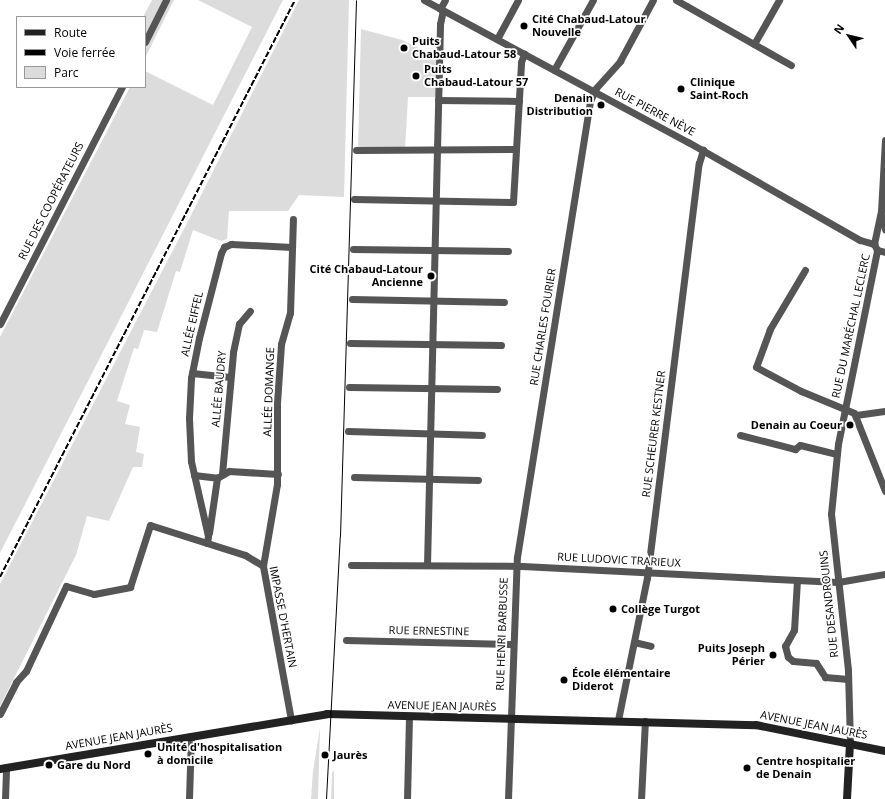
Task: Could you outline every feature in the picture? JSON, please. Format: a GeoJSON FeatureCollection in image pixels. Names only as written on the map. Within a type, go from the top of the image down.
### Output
{"type":"FeatureCollection","features":[{"type":"Feature","properties":{"kind":"street"},"geometry":{"type":"LineString","coordinates":[[146,40],[166,0]]}},
{"type":"Feature","properties":{"kind":"street","name":"RUE PIERRE NÈVE"},"geometry":{"type":"LineString","coordinates":[[424,0],[703,150],[860,240],[875,240]]}},
{"type":"Feature","properties":{"kind":"street"},"geometry":{"type":"LineString","coordinates":[[427,565],[440,20],[445,0]]}},
{"type":"Feature","properties":{"kind":"street"},"geometry":{"type":"LineString","coordinates":[[497,40],[518,0]]}},
{"type":"Feature","properties":{"kind":"street"},"geometry":{"type":"LineString","coordinates":[[554,70],[593,0]]}},
{"type":"Feature","properties":{"kind":"street"},"geometry":{"type":"LineString","coordinates":[[594,92],[620,60],[653,0]]}},
{"type":"Feature","properties":{"kind":"street"},"geometry":{"type":"LineString","coordinates":[[676,0],[791,65]]}},
{"type":"Feature","properties":{"kind":"street"},"geometry":{"type":"LineString","coordinates":[[754,44],[779,0]]}},
{"type":"Feature","properties":{"kind":"street"},"geometry":{"type":"LineString","coordinates":[[354,199],[513,202],[521,62],[524,54]]}},
{"type":"Feature","properties":{"kind":"street","name":"RUE DES COOPÉRATEURS"},"geometry":{"type":"LineString","coordinates":[[0,324],[121,88]]}},
{"type":"Feature","properties":{"kind":"street","name":"RUE CHARLES FOURIER"},"geometry":{"type":"LineString","coordinates":[[516,566],[594,92]]}},
{"type":"Feature","properties":{"kind":"street"},"geometry":{"type":"LineString","coordinates":[[438,100],[519,101]]}},
{"type":"Feature","properties":{"kind":"street"},"geometry":{"type":"LineString","coordinates":[[883,252],[875,240],[881,211],[885,140]]}},
{"type":"Feature","properties":{"kind":"street"},"geometry":{"type":"LineString","coordinates":[[356,150],[516,149]]}},
{"type":"Feature","properties":{"kind":"street","name":"RUE SCHEURER KESTNER"},"geometry":{"type":"LineString","coordinates":[[618,720],[648,572],[699,163],[703,150]]}},
{"type":"Feature","properties":{"kind":"street"},"geometry":{"type":"LineString","coordinates":[[881,211],[885,229]]}},
{"type":"Feature","properties":{"kind":"street","name":"ALLÉE DOMANGE"},"geometry":{"type":"LineString","coordinates":[[263,566],[278,474],[278,403],[281,344],[290,313],[293,219]]}},
{"type":"Feature","properties":{"kind":"street"},"geometry":{"type":"LineString","coordinates":[[875,240],[885,234]]}},
{"type":"Feature","properties":{"kind":"street","name":"ALLÉE EIFFEL"},"geometry":{"type":"LineString","coordinates":[[207,539],[194,475],[188,430],[192,372],[202,324],[222,250],[231,244],[292,246]]}},
{"type":"Feature","properties":{"kind":"street"},"geometry":{"type":"LineString","coordinates":[[353,249],[508,251]]}},
{"type":"Feature","properties":{"kind":"street","name":"RUE DU MARÉCHAL LECLERC"},"geometry":{"type":"LineString","coordinates":[[856,415],[845,407],[883,252]]}},
{"type":"Feature","properties":{"kind":"street"},"geometry":{"type":"LineString","coordinates":[[805,270],[770,329],[756,367],[805,393],[845,407]]}},
{"type":"Feature","properties":{"kind":"street"},"geometry":{"type":"LineString","coordinates":[[352,299],[504,302]]}},
{"type":"Feature","properties":{"kind":"street","name":"ALLÉE BAUDRY"},"geometry":{"type":"LineString","coordinates":[[207,539],[219,476],[230,377],[238,327],[250,311]]}},
{"type":"Feature","properties":{"kind":"street"},"geometry":{"type":"LineString","coordinates":[[350,343],[501,345]]}},
{"type":"Feature","properties":{"kind":"street"},"geometry":{"type":"LineString","coordinates":[[192,372],[230,377]]}},
{"type":"Feature","properties":{"kind":"street"},"geometry":{"type":"LineString","coordinates":[[349,387],[497,389]]}},
{"type":"Feature","properties":{"kind":"street","name":"RUE DESANDROUINS"},"geometry":{"type":"LineString","coordinates":[[845,407],[837,454],[831,514],[848,679],[850,744],[847,799]]}},
{"type":"Feature","properties":{"kind":"street"},"geometry":{"type":"LineString","coordinates":[[885,412],[856,415],[885,491]]}},
{"type":"Feature","properties":{"kind":"street"},"geometry":{"type":"LineString","coordinates":[[348,431],[482,435]]}},
{"type":"Feature","properties":{"kind":"street"},"geometry":{"type":"LineString","coordinates":[[740,435],[795,449],[800,444],[837,454]]}},
{"type":"Feature","properties":{"kind":"street"},"geometry":{"type":"LineString","coordinates":[[194,475],[219,476],[229,471],[278,474]]}},
{"type":"Feature","properties":{"kind":"street"},"geometry":{"type":"LineString","coordinates":[[354,478],[478,480]]}},
{"type":"Feature","properties":{"kind":"street","name":"IMPASSE D'HERTAIN"},"geometry":{"type":"LineString","coordinates":[[0,714],[16,682],[24,674],[66,586],[94,594],[130,587],[150,525],[207,539],[249,557],[263,566],[291,720]]}},
{"type":"Feature","properties":{"kind":"street","name":"RUE LUDOVIC TRARIEUX"},"geometry":{"type":"LineString","coordinates":[[351,565],[516,566],[838,582],[885,574]]}},
{"type":"Feature","properties":{"kind":"street","name":"RUE HENRI BARBUSSE"},"geometry":{"type":"LineString","coordinates":[[508,799],[512,644],[516,566]]}},
{"type":"Feature","properties":{"kind":"street"},"geometry":{"type":"LineString","coordinates":[[797,580],[794,630],[786,642],[786,654],[793,661],[816,663],[823,677],[848,679]]}},
{"type":"Feature","properties":{"kind":"street","name":"RUE ERNESTINE"},"geometry":{"type":"LineString","coordinates":[[346,640],[512,644]]}},
{"type":"Feature","properties":{"kind":"street"},"geometry":{"type":"LineString","coordinates":[[634,642],[651,646]]}},
{"type":"Feature","properties":{"kind":"street","name":"AVENUE JEAN JAURÈS"},"geometry":{"type":"LineString","coordinates":[[3,768],[327,714],[409,717],[618,720],[766,726],[885,751]]}},
{"type":"Feature","properties":{"kind":"street"},"geometry":{"type":"LineString","coordinates":[[407,799],[409,717]]}},
{"type":"Feature","properties":{"kind":"street"},"geometry":{"type":"LineString","coordinates":[[641,799],[645,721]]}},
{"type":"Feature","properties":{"kind":"street"},"geometry":{"type":"LineString","coordinates":[[189,799],[191,736]]}},
{"type":"Feature","properties":{"kind":"street"},"geometry":{"type":"LineString","coordinates":[[3,768],[5,799]]}},
{"type":"Feature","properties":{"kind":"green space"},"geometry":{"type":"Polygon","coordinates":[[[152,0],[174,0],[146,56],[146,16],[144,16],[152,0]]]}},
{"type":"Feature","properties":{"kind":"green space"},"geometry":{"type":"Polygon","coordinates":[[[198,0],[283,0],[0,553],[0,337],[129,88],[146,88],[146,72],[213,105],[252,27],[198,0]]]}},
{"type":"Feature","properties":{"kind":"green space"},"geometry":{"type":"Polygon","coordinates":[[[299,0],[349,0],[344,197],[299,195],[288,211],[229,211],[227,239],[221,241],[193,230],[180,272],[176,271],[157,332],[144,330],[138,349],[134,348],[117,401],[130,405],[125,424],[140,427],[136,452],[144,454],[142,467],[133,467],[109,521],[87,516],[76,555],[0,706],[0,584],[185,227],[299,0]]]}},
{"type":"Feature","properties":{"kind":"green space"},"geometry":{"type":"Polygon","coordinates":[[[361,29],[402,40],[436,56],[436,97],[408,97],[405,149],[358,148],[361,29]]]}},
{"type":"Feature","properties":{"kind":"green space"},"geometry":{"type":"Polygon","coordinates":[[[320,728],[318,799],[311,799],[313,771],[320,728]]]}},
{"type":"Feature","properties":{"kind":"green space"},"geometry":{"type":"Polygon","coordinates":[[[334,770],[334,799],[331,799],[332,773],[334,770]]]}},
{"type":"Feature","properties":{"kind":"tram line"},"geometry":{"type":"LineString","coordinates":[[326,799],[340,536],[356,0]]}},
{"type":"Feature","properties":{"kind":"railway"},"geometry":{"type":"LineString","coordinates":[[0,577],[295,0]]}},
{"type":"Feature","properties":{"kind":"place","name":"Cité Chabaud-Latour Nouvelle"},"geometry":{"type":"Point","coordinates":[524,26]}},
{"type":"Feature","properties":{"kind":"place","name":"Puits Chabaud-Latour 58"},"geometry":{"type":"Point","coordinates":[404,48]}},
{"type":"Feature","properties":{"kind":"place","name":"Puits Chabaud-Latour 57"},"geometry":{"type":"Point","coordinates":[416,76]}},
{"type":"Feature","properties":{"kind":"place","name":"Clinique Saint-Roch"},"geometry":{"type":"Point","coordinates":[681,89]}},
{"type":"Feature","properties":{"kind":"place","name":"Denain Distribution"},"geometry":{"type":"Point","coordinates":[601,105]}},
{"type":"Feature","properties":{"kind":"place","name":"Cité Chabaud-Latour Ancienne"},"geometry":{"type":"Point","coordinates":[431,276]}},
{"type":"Feature","properties":{"kind":"place","name":"Denain au Coeur"},"geometry":{"type":"Point","coordinates":[850,425]}},
{"type":"Feature","properties":{"kind":"place","name":"Collège Turgot"},"geometry":{"type":"Point","coordinates":[613,609]}},
{"type":"Feature","properties":{"kind":"place","name":"Puits Joseph Périer"},"geometry":{"type":"Point","coordinates":[773,655]}},
{"type":"Feature","properties":{"kind":"place","name":"École élémentaire Diderot"},"geometry":{"type":"Point","coordinates":[564,680]}},
{"type":"Feature","properties":{"kind":"place","name":"Unité d'hospitalisation à domicile"},"geometry":{"type":"Point","coordinates":[148,754]}},
{"type":"Feature","properties":{"kind":"place","name":"Jaurès"},"geometry":{"type":"Point","coordinates":[325,755]}},
{"type":"Feature","properties":{"kind":"place","name":"Gare du Nord"},"geometry":{"type":"Point","coordinates":[49,765]}},
{"type":"Feature","properties":{"kind":"place","name":"Centre hospitalier de Denain"},"geometry":{"type":"Point","coordinates":[747,768]}}]}
